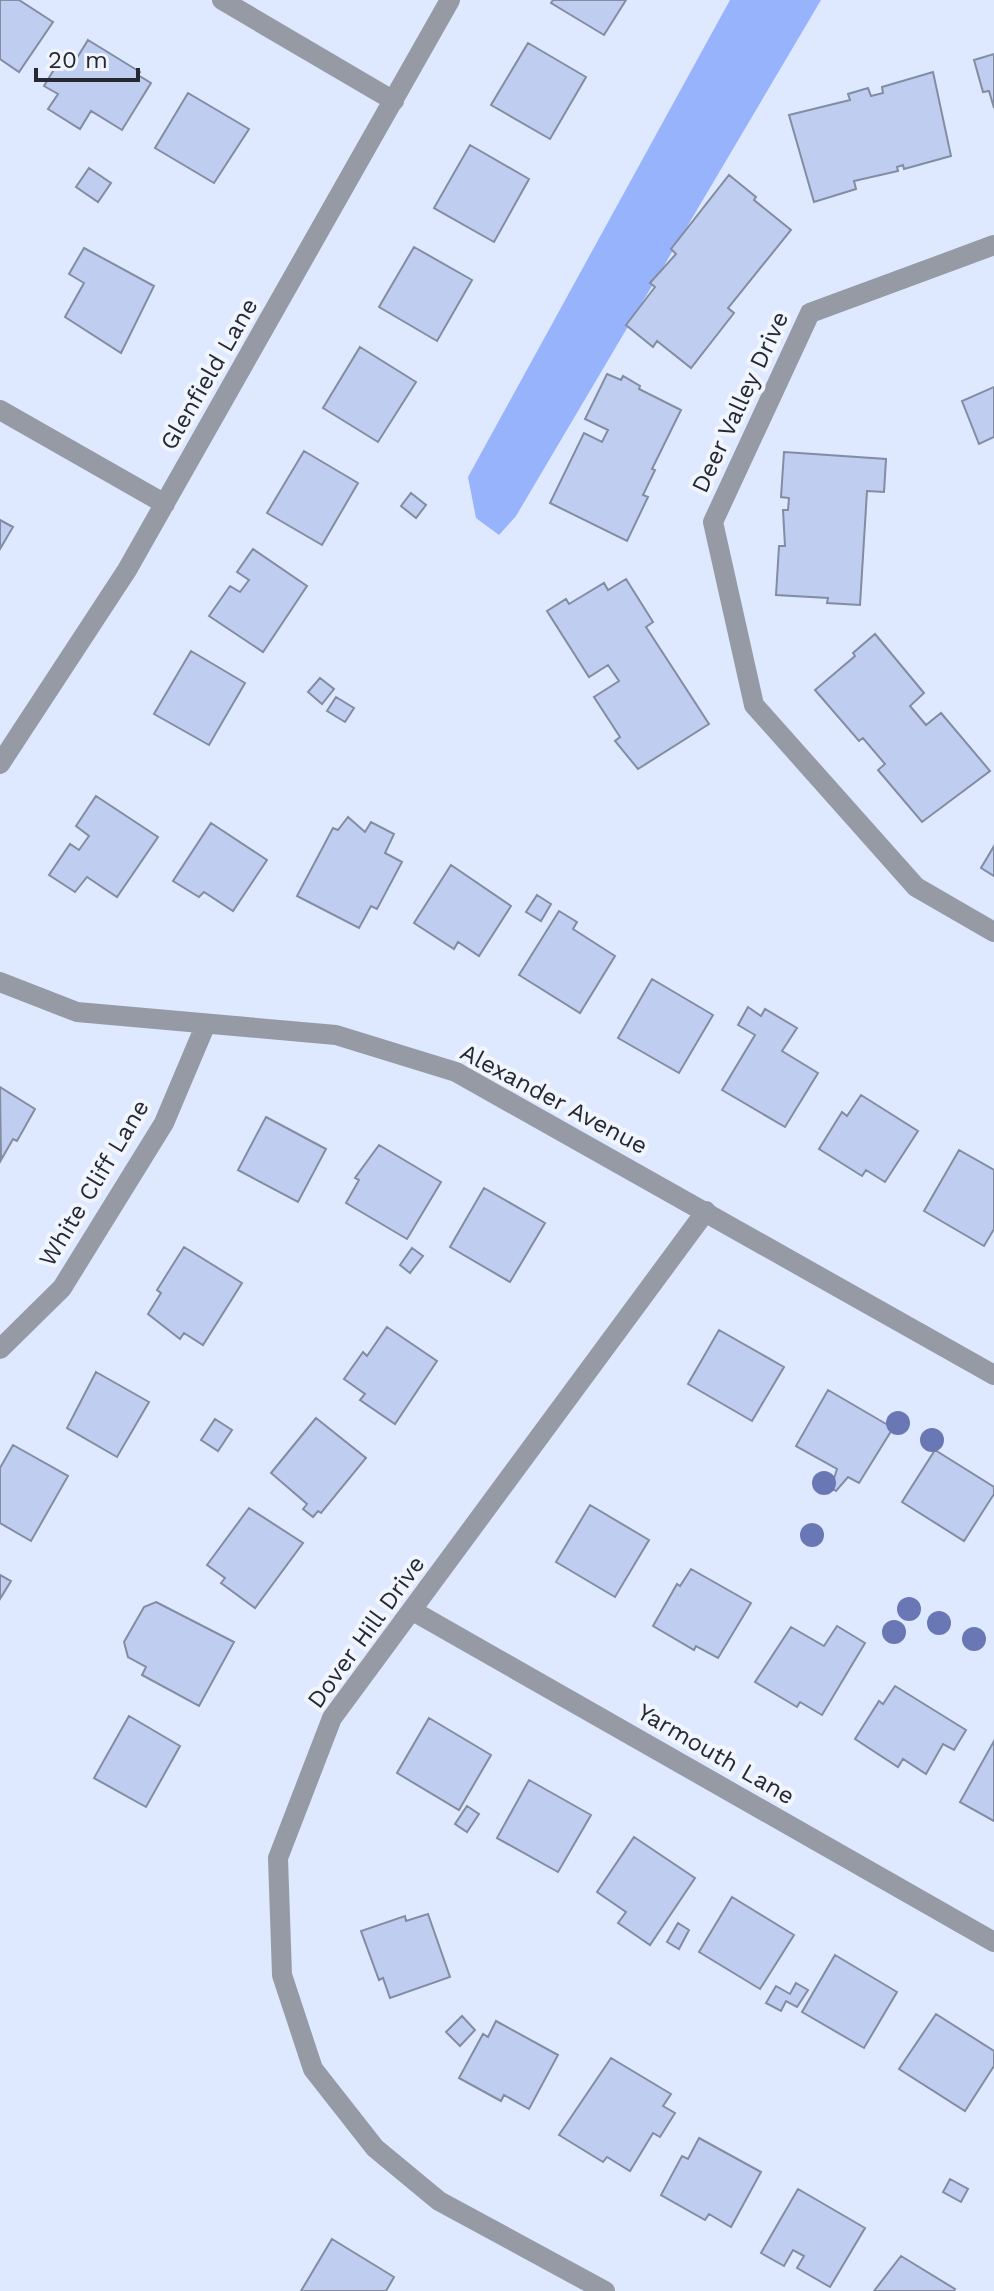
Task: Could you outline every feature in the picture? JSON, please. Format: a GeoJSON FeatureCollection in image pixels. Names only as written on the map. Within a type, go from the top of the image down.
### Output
{"type":"FeatureCollection","features":[{"type":"Feature","properties":{"kind":"street"},"geometry":{"type":"LineString","coordinates":[[222,0],[394,101]]}},
{"type":"Feature","properties":{"kind":"street","name":"Glenfield Lane"},"geometry":{"type":"LineString","coordinates":[[0,764],[127,570],[450,0]]}},
{"type":"Feature","properties":{"kind":"street","name":"Deer Valley Drive"},"geometry":{"type":"LineString","coordinates":[[994,245],[810,313],[713,522],[754,705],[916,887],[994,932]]}},
{"type":"Feature","properties":{"kind":"street"},"geometry":{"type":"LineString","coordinates":[[0,410],[165,504]]}},
{"type":"Feature","properties":{"kind":"street","name":"Alexander Avenue"},"geometry":{"type":"LineString","coordinates":[[0,982],[77,1012],[205,1026],[336,1035],[456,1072],[994,1375]]}},
{"type":"Feature","properties":{"kind":"street","name":"White Cliff Lane"},"geometry":{"type":"LineString","coordinates":[[0,1349],[62,1288],[164,1123],[205,1026]]}},
{"type":"Feature","properties":{"kind":"street","name":"Dover Hill Drive"},"geometry":{"type":"LineString","coordinates":[[605,2291],[439,2201],[375,2148],[313,2069],[282,1975],[278,1858],[332,1718],[706,1211]]}},
{"type":"Feature","properties":{"kind":"street","name":"Yarmouth Lane"},"geometry":{"type":"LineString","coordinates":[[413,1611],[994,1942]]}},
{"type":"Feature","properties":{"kind":"shaded area"},"geometry":{"type":"Polygon","coordinates":[[[730,0],[821,0],[516,516],[499,535],[476,518],[468,477],[730,0]]]}},
{"type":"Feature","properties":{"kind":"building"},"geometry":{"type":"Polygon","coordinates":[[[0,0],[19,0],[53,22],[19,72],[0,59],[0,0]]]}},
{"type":"Feature","properties":{"kind":"building"},"geometry":{"type":"Polygon","coordinates":[[[553,0],[626,0],[604,35],[551,3],[553,0]]]}},
{"type":"Feature","properties":{"kind":"building"},"geometry":{"type":"Polygon","coordinates":[[[88,40],[140,72],[138,75],[151,83],[122,130],[91,111],[80,129],[48,109],[58,94],[44,86],[61,58],[72,66],[88,40]]]}},
{"type":"Feature","properties":{"kind":"building"},"geometry":{"type":"Polygon","coordinates":[[[528,43],[586,77],[550,139],[491,105],[528,43]]]}},
{"type":"Feature","properties":{"kind":"building"},"geometry":{"type":"Polygon","coordinates":[[[994,54],[994,108],[989,91],[983,92],[974,60],[994,54]]]}},
{"type":"Feature","properties":{"kind":"building"},"geometry":{"type":"Polygon","coordinates":[[[933,72],[951,156],[904,169],[903,165],[897,167],[898,171],[854,181],[856,189],[814,202],[789,115],[850,100],[848,94],[868,88],[871,96],[883,93],[882,87],[933,72]]]}},
{"type":"Feature","properties":{"kind":"building"},"geometry":{"type":"Polygon","coordinates":[[[188,93],[249,129],[214,183],[155,148],[188,93]]]}},
{"type":"Feature","properties":{"kind":"building"},"geometry":{"type":"Polygon","coordinates":[[[470,145],[529,179],[494,242],[434,208],[470,145]]]}},
{"type":"Feature","properties":{"kind":"building"},"geometry":{"type":"Polygon","coordinates":[[[89,168],[111,183],[98,202],[76,187],[89,168]]]}},
{"type":"Feature","properties":{"kind":"building"},"geometry":{"type":"Polygon","coordinates":[[[729,175],[791,230],[728,308],[734,313],[691,368],[657,341],[653,347],[626,325],[655,287],[650,283],[676,254],[671,249],[729,175]]]}},
{"type":"Feature","properties":{"kind":"building"},"geometry":{"type":"Polygon","coordinates":[[[414,247],[472,280],[437,341],[379,307],[414,247]]]}},
{"type":"Feature","properties":{"kind":"building"},"geometry":{"type":"Polygon","coordinates":[[[84,248],[154,286],[121,353],[65,317],[84,283],[69,274],[84,248]]]}},
{"type":"Feature","properties":{"kind":"building"},"geometry":{"type":"Polygon","coordinates":[[[360,347],[416,382],[378,442],[323,408],[360,347]]]}},
{"type":"Feature","properties":{"kind":"building"},"geometry":{"type":"Polygon","coordinates":[[[607,374],[621,380],[623,376],[640,386],[639,389],[681,410],[652,469],[655,470],[643,495],[648,497],[627,541],[550,503],[584,433],[602,442],[608,430],[585,419],[607,374]]]}},
{"type":"Feature","properties":{"kind":"building"},"geometry":{"type":"Polygon","coordinates":[[[994,387],[994,437],[979,444],[962,401],[994,387]]]}},
{"type":"Feature","properties":{"kind":"building"},"geometry":{"type":"Polygon","coordinates":[[[304,451],[358,483],[322,545],[267,513],[304,451]]]}},
{"type":"Feature","properties":{"kind":"building"},"geometry":{"type":"Polygon","coordinates":[[[784,452],[886,459],[884,492],[867,491],[860,605],[827,603],[828,598],[776,595],[779,546],[785,546],[783,510],[788,510],[789,498],[781,497],[784,452]]]}},
{"type":"Feature","properties":{"kind":"building"},"geometry":{"type":"Polygon","coordinates":[[[411,493],[426,505],[416,518],[401,506],[411,493]]]}},
{"type":"Feature","properties":{"kind":"building"},"geometry":{"type":"Polygon","coordinates":[[[0,520],[13,527],[0,549],[0,520]]]}},
{"type":"Feature","properties":{"kind":"building"},"geometry":{"type":"Polygon","coordinates":[[[253,549],[307,586],[263,652],[209,616],[230,586],[240,592],[249,580],[237,572],[253,549]]]}},
{"type":"Feature","properties":{"kind":"building"},"geometry":{"type":"Polygon","coordinates":[[[626,579],[653,622],[646,627],[709,724],[638,769],[615,741],[620,737],[594,697],[619,681],[608,665],[589,677],[547,611],[566,599],[569,604],[604,583],[608,590],[626,579]]]}},
{"type":"Feature","properties":{"kind":"building"},"geometry":{"type":"Polygon","coordinates":[[[875,634],[924,693],[910,706],[926,725],[941,713],[990,771],[922,822],[878,770],[885,764],[863,738],[859,741],[815,690],[855,656],[853,653],[875,634]]]}},
{"type":"Feature","properties":{"kind":"building"},"geometry":{"type":"Polygon","coordinates":[[[191,651],[245,683],[209,745],[154,714],[191,651]]]}},
{"type":"Feature","properties":{"kind":"building"},"geometry":{"type":"Polygon","coordinates":[[[320,678],[334,689],[322,704],[308,692],[320,678]]]}},
{"type":"Feature","properties":{"kind":"building"},"geometry":{"type":"Polygon","coordinates":[[[336,697],[354,708],[345,722],[327,711],[336,697]]]}},
{"type":"Feature","properties":{"kind":"building"},"geometry":{"type":"Polygon","coordinates":[[[96,796],[158,837],[117,897],[87,877],[75,892],[49,875],[70,844],[79,850],[89,836],[76,826],[96,796]]]}},
{"type":"Feature","properties":{"kind":"building"},"geometry":{"type":"Polygon","coordinates":[[[348,817],[365,832],[371,822],[394,834],[385,853],[402,862],[377,909],[371,906],[359,928],[297,896],[333,828],[338,830],[348,817]]]}},
{"type":"Feature","properties":{"kind":"building"},"geometry":{"type":"Polygon","coordinates":[[[211,823],[267,860],[233,911],[204,892],[199,897],[173,881],[211,823]]]}},
{"type":"Feature","properties":{"kind":"building"},"geometry":{"type":"Polygon","coordinates":[[[994,846],[994,876],[981,868],[994,846]]]}},
{"type":"Feature","properties":{"kind":"building"},"geometry":{"type":"Polygon","coordinates":[[[451,865],[511,906],[479,956],[458,942],[454,949],[414,923],[451,865]]]}},
{"type":"Feature","properties":{"kind":"building"},"geometry":{"type":"Polygon","coordinates":[[[537,895],[551,904],[541,921],[526,912],[537,895]]]}},
{"type":"Feature","properties":{"kind":"building"},"geometry":{"type":"Polygon","coordinates":[[[559,911],[577,922],[573,929],[615,956],[580,1013],[519,975],[559,911]]]}},
{"type":"Feature","properties":{"kind":"building"},"geometry":{"type":"Polygon","coordinates":[[[652,979],[713,1015],[679,1073],[618,1038],[652,979]]]}},
{"type":"Feature","properties":{"kind":"building"},"geometry":{"type":"Polygon","coordinates":[[[748,1007],[761,1016],[765,1009],[797,1028],[782,1051],[818,1073],[785,1127],[722,1090],[755,1035],[738,1025],[748,1007]]]}},
{"type":"Feature","properties":{"kind":"building"},"geometry":{"type":"Polygon","coordinates":[[[0,1087],[35,1109],[17,1141],[13,1139],[1,1160],[0,1087]]]}},
{"type":"Feature","properties":{"kind":"building"},"geometry":{"type":"Polygon","coordinates":[[[861,1095],[918,1131],[885,1182],[866,1170],[862,1176],[819,1149],[842,1112],[847,1116],[861,1095]]]}},
{"type":"Feature","properties":{"kind":"building"},"geometry":{"type":"Polygon","coordinates":[[[266,1117],[326,1149],[298,1202],[238,1170],[266,1117]]]}},
{"type":"Feature","properties":{"kind":"building"},"geometry":{"type":"Polygon","coordinates":[[[379,1145],[441,1182],[407,1239],[346,1203],[359,1180],[355,1178],[379,1145]]]}},
{"type":"Feature","properties":{"kind":"building"},"geometry":{"type":"Polygon","coordinates":[[[959,1150],[994,1170],[994,1229],[984,1246],[924,1211],[959,1150]]]}},
{"type":"Feature","properties":{"kind":"building"},"geometry":{"type":"Polygon","coordinates":[[[484,1188],[545,1223],[510,1282],[450,1247],[484,1188]]]}},
{"type":"Feature","properties":{"kind":"building"},"geometry":{"type":"Polygon","coordinates":[[[184,1247],[242,1283],[203,1345],[184,1333],[180,1339],[148,1314],[161,1293],[157,1290],[184,1247]]]}},
{"type":"Feature","properties":{"kind":"building"},"geometry":{"type":"Polygon","coordinates":[[[412,1248],[423,1256],[410,1273],[400,1265],[412,1248]]]}},
{"type":"Feature","properties":{"kind":"building"},"geometry":{"type":"Polygon","coordinates":[[[387,1327],[437,1361],[395,1424],[360,1400],[365,1394],[344,1379],[363,1352],[367,1356],[387,1327]]]}},
{"type":"Feature","properties":{"kind":"building"},"geometry":{"type":"Polygon","coordinates":[[[719,1330],[784,1367],[752,1421],[688,1384],[719,1330]]]}},
{"type":"Feature","properties":{"kind":"building"},"geometry":{"type":"Polygon","coordinates":[[[96,1372],[149,1402],[117,1457],[67,1428],[96,1372]]]}},
{"type":"Feature","properties":{"kind":"building"},"geometry":{"type":"Polygon","coordinates":[[[828,1390],[893,1428],[859,1483],[848,1477],[836,1491],[831,1488],[837,1469],[796,1446],[828,1390]]]}},
{"type":"Feature","properties":{"kind":"building"},"geometry":{"type":"Polygon","coordinates":[[[316,1418],[366,1458],[321,1513],[318,1511],[313,1517],[303,1509],[307,1504],[271,1473],[316,1418]]]}},
{"type":"Feature","properties":{"kind":"building"},"geometry":{"type":"Polygon","coordinates":[[[215,1419],[232,1430],[218,1451],[201,1440],[215,1419]]]}},
{"type":"Feature","properties":{"kind":"building"},"geometry":{"type":"Polygon","coordinates":[[[13,1445],[68,1476],[31,1541],[0,1523],[0,1468],[13,1445]]]}},
{"type":"Feature","properties":{"kind":"building"},"geometry":{"type":"Polygon","coordinates":[[[935,1450],[994,1487],[994,1494],[964,1541],[902,1502],[935,1450]]]}},
{"type":"Feature","properties":{"kind":"building"},"geometry":{"type":"Polygon","coordinates":[[[590,1505],[649,1540],[615,1597],[556,1562],[590,1505]]]}},
{"type":"Feature","properties":{"kind":"building"},"geometry":{"type":"Polygon","coordinates":[[[249,1508],[303,1543],[255,1608],[221,1583],[225,1578],[207,1565],[249,1508]]]}},
{"type":"Feature","properties":{"kind":"building"},"geometry":{"type":"Polygon","coordinates":[[[691,1569],[751,1603],[718,1658],[696,1646],[694,1650],[653,1626],[677,1584],[680,1586],[691,1569]]]}},
{"type":"Feature","properties":{"kind":"building"},"geometry":{"type":"Polygon","coordinates":[[[0,1575],[11,1581],[0,1599],[0,1575]]]}},
{"type":"Feature","properties":{"kind":"building"},"geometry":{"type":"Polygon","coordinates":[[[156,1602],[234,1642],[199,1706],[142,1675],[146,1667],[128,1657],[124,1642],[144,1607],[156,1602]]]}},
{"type":"Feature","properties":{"kind":"building"},"geometry":{"type":"Polygon","coordinates":[[[837,1626],[865,1643],[822,1715],[800,1702],[797,1707],[755,1682],[791,1627],[824,1646],[837,1626]]]}},
{"type":"Feature","properties":{"kind":"building"},"geometry":{"type":"Polygon","coordinates":[[[895,1686],[966,1730],[954,1750],[943,1744],[926,1774],[903,1759],[898,1767],[855,1739],[879,1701],[883,1704],[895,1686]]]}},
{"type":"Feature","properties":{"kind":"building"},"geometry":{"type":"Polygon","coordinates":[[[129,1716],[180,1746],[146,1807],[94,1778],[129,1716]]]}},
{"type":"Feature","properties":{"kind":"building"},"geometry":{"type":"Polygon","coordinates":[[[429,1718],[491,1755],[459,1810],[397,1773],[429,1718]]]}},
{"type":"Feature","properties":{"kind":"building"},"geometry":{"type":"Polygon","coordinates":[[[994,1741],[994,1821],[960,1802],[994,1741]]]}},
{"type":"Feature","properties":{"kind":"building"},"geometry":{"type":"Polygon","coordinates":[[[529,1780],[591,1815],[558,1872],[497,1838],[529,1780]]]}},
{"type":"Feature","properties":{"kind":"building"},"geometry":{"type":"Polygon","coordinates":[[[467,1806],[479,1814],[467,1832],[455,1824],[467,1806]]]}},
{"type":"Feature","properties":{"kind":"building"},"geometry":{"type":"Polygon","coordinates":[[[634,1837],[695,1878],[650,1945],[618,1923],[626,1912],[597,1892],[634,1837]]]}},
{"type":"Feature","properties":{"kind":"building"},"geometry":{"type":"Polygon","coordinates":[[[732,1897],[794,1935],[760,1989],[699,1952],[732,1897]]]}},
{"type":"Feature","properties":{"kind":"building"},"geometry":{"type":"Polygon","coordinates":[[[428,1914],[450,1977],[390,1998],[383,1978],[379,1980],[361,1931],[405,1916],[406,1921],[428,1914]]]}},
{"type":"Feature","properties":{"kind":"building"},"geometry":{"type":"Polygon","coordinates":[[[678,1923],[689,1930],[679,1949],[667,1942],[678,1923]]]}},
{"type":"Feature","properties":{"kind":"building"},"geometry":{"type":"Polygon","coordinates":[[[835,1955],[897,1992],[864,2048],[802,2012],[835,1955]]]}},
{"type":"Feature","properties":{"kind":"building"},"geometry":{"type":"Polygon","coordinates":[[[796,1983],[808,1990],[797,2007],[786,2001],[781,2011],[766,2003],[776,1986],[790,1994],[796,1983]]]}},
{"type":"Feature","properties":{"kind":"building"},"geometry":{"type":"Polygon","coordinates":[[[936,2014],[994,2051],[994,2066],[965,2111],[899,2069],[936,2014]]]}},
{"type":"Feature","properties":{"kind":"building"},"geometry":{"type":"Polygon","coordinates":[[[462,2016],[475,2030],[460,2046],[446,2032],[462,2016]]]}},
{"type":"Feature","properties":{"kind":"building"},"geometry":{"type":"Polygon","coordinates":[[[496,2021],[558,2055],[529,2109],[504,2095],[501,2101],[459,2078],[483,2034],[488,2037],[496,2021]]]}},
{"type":"Feature","properties":{"kind":"building"},"geometry":{"type":"Polygon","coordinates":[[[611,2058],[671,2094],[663,2106],[675,2113],[660,2137],[653,2133],[630,2171],[607,2157],[603,2162],[559,2135],[611,2058]]]}},
{"type":"Feature","properties":{"kind":"building"},"geometry":{"type":"Polygon","coordinates":[[[699,2138],[761,2172],[731,2227],[709,2214],[705,2220],[661,2195],[682,2156],[688,2159],[699,2138]]]}},
{"type":"Feature","properties":{"kind":"building"},"geometry":{"type":"Polygon","coordinates":[[[950,2179],[968,2189],[961,2202],[943,2192],[950,2179]]]}},
{"type":"Feature","properties":{"kind":"building"},"geometry":{"type":"Polygon","coordinates":[[[798,2189],[865,2228],[830,2287],[797,2268],[804,2256],[793,2250],[784,2266],[761,2253],[798,2189]]]}},
{"type":"Feature","properties":{"kind":"building"},"geometry":{"type":"Polygon","coordinates":[[[332,2239],[394,2277],[386,2291],[301,2291],[332,2239]]]}},
{"type":"Feature","properties":{"kind":"building"},"geometry":{"type":"Polygon","coordinates":[[[901,2256],[955,2289],[954,2291],[874,2291],[901,2256]]]}}]}
